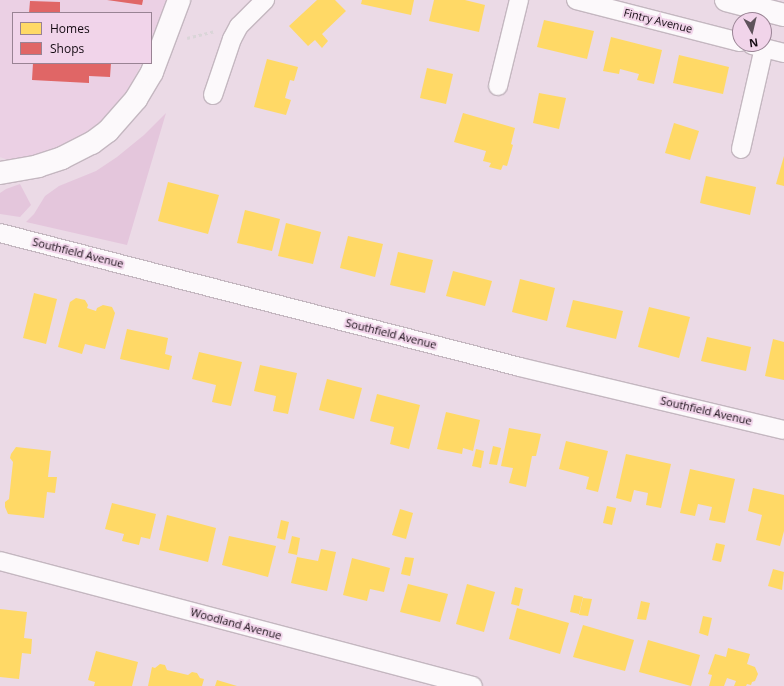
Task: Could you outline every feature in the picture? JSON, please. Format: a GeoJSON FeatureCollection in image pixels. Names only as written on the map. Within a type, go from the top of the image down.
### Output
{"type":"FeatureCollection","features":[{"type":"Feature","properties":{"kind":"street"},"geometry":{"type":"LineString","coordinates":[[0,173],[38,166],[62,158],[92,143],[108,131],[136,99],[152,72],[179,0]]}},
{"type":"Feature","properties":{"kind":"street"},"geometry":{"type":"LineString","coordinates":[[213,95],[232,38],[239,26],[265,0]]}},
{"type":"Feature","properties":{"kind":"street"},"geometry":{"type":"LineString","coordinates":[[498,86],[519,0]]}},
{"type":"Feature","properties":{"kind":"street","name":"Fintry Avenue"},"geometry":{"type":"LineString","coordinates":[[576,0],[732,40]]}},
{"type":"Feature","properties":{"kind":"street"},"geometry":{"type":"LineString","coordinates":[[726,0],[784,15]]}},
{"type":"Feature","properties":{"kind":"street"},"geometry":{"type":"LineString","coordinates":[[772,50],[784,53]]}},
{"type":"Feature","properties":{"kind":"street"},"geometry":{"type":"LineString","coordinates":[[741,149],[754,52]]}},
{"type":"Feature","properties":{"kind":"street","name":"Southfield Avenue"},"geometry":{"type":"LineString","coordinates":[[0,233],[520,367],[784,430]]}},
{"type":"Feature","properties":{"kind":"street","name":"Woodland Avenue"},"geometry":{"type":"LineString","coordinates":[[0,561],[473,686]]}},
{"type":"Feature","properties":{"kind":"path"},"geometry":{"type":"LineString","coordinates":[[163,43],[239,26]]}},
{"type":"Feature","properties":{"kind":"shaded area"},"geometry":{"type":"Polygon","coordinates":[[[0,0],[169,0],[152,44],[152,12],[12,12],[12,64],[141,64],[118,109],[89,137],[60,152],[19,160],[8,160],[0,157],[0,0]]]}},
{"type":"Feature","properties":{"kind":"shaded area"},"geometry":{"type":"Polygon","coordinates":[[[166,113],[127,245],[26,222],[34,214],[45,196],[59,186],[96,171],[117,157],[144,135],[166,113]]]}},
{"type":"Feature","properties":{"kind":"shaded area"},"geometry":{"type":"Polygon","coordinates":[[[20,184],[31,205],[20,217],[0,214],[0,193],[20,184]]]}},
{"type":"Feature","properties":{"kind":"building: Homes"},"geometry":{"type":"Polygon","coordinates":[[[317,0],[335,0],[346,11],[322,34],[328,41],[322,48],[315,40],[308,46],[289,26],[317,0]]]}},
{"type":"Feature","properties":{"kind":"building: Homes"},"geometry":{"type":"Polygon","coordinates":[[[362,0],[414,0],[411,15],[361,4],[362,0]]]}},
{"type":"Feature","properties":{"kind":"building: Homes"},"geometry":{"type":"Polygon","coordinates":[[[434,0],[465,0],[485,5],[479,32],[429,21],[434,0]]]}},
{"type":"Feature","properties":{"kind":"building: Homes"},"geometry":{"type":"Polygon","coordinates":[[[544,20],[594,31],[587,59],[537,47],[544,20]]]}},
{"type":"Feature","properties":{"kind":"building: Homes"},"geometry":{"type":"Polygon","coordinates":[[[611,37],[662,50],[654,84],[637,80],[639,74],[620,69],[619,74],[603,71],[611,37]]]}},
{"type":"Feature","properties":{"kind":"building: Homes"},"geometry":{"type":"Polygon","coordinates":[[[679,55],[729,67],[723,94],[673,83],[679,55]]]}},
{"type":"Feature","properties":{"kind":"building: Homes"},"geometry":{"type":"Polygon","coordinates":[[[267,59],[298,67],[294,81],[290,80],[285,98],[291,100],[286,115],[254,107],[267,59]]]}},
{"type":"Feature","properties":{"kind":"building: Homes"},"geometry":{"type":"Polygon","coordinates":[[[427,68],[453,74],[446,104],[420,98],[427,68]]]}},
{"type":"Feature","properties":{"kind":"building: Homes"},"geometry":{"type":"Polygon","coordinates":[[[539,93],[566,98],[559,129],[533,123],[539,93]]]}},
{"type":"Feature","properties":{"kind":"building: Homes"},"geometry":{"type":"Polygon","coordinates":[[[463,113],[515,128],[511,144],[513,145],[507,166],[503,165],[501,170],[489,167],[491,163],[483,161],[486,151],[454,142],[463,113]]]}},
{"type":"Feature","properties":{"kind":"building: Homes"},"geometry":{"type":"Polygon","coordinates":[[[674,123],[699,131],[690,160],[665,153],[674,123]]]}},
{"type":"Feature","properties":{"kind":"building: Homes"},"geometry":{"type":"Polygon","coordinates":[[[784,156],[784,186],[776,184],[784,156]]]}},
{"type":"Feature","properties":{"kind":"building: Homes"},"geometry":{"type":"Polygon","coordinates":[[[706,176],[756,187],[750,215],[700,203],[706,176]]]}},
{"type":"Feature","properties":{"kind":"building: Homes"},"geometry":{"type":"Polygon","coordinates":[[[168,182],[219,195],[208,234],[158,221],[168,182]]]}},
{"type":"Feature","properties":{"kind":"building: Homes"},"geometry":{"type":"Polygon","coordinates":[[[245,210],[280,219],[272,251],[237,243],[245,210]]]}},
{"type":"Feature","properties":{"kind":"building: Homes"},"geometry":{"type":"Polygon","coordinates":[[[286,223],[321,232],[313,264],[278,256],[286,223]]]}},
{"type":"Feature","properties":{"kind":"building: Homes"},"geometry":{"type":"Polygon","coordinates":[[[348,236],[383,244],[375,277],[340,268],[348,236]]]}},
{"type":"Feature","properties":{"kind":"building: Homes"},"geometry":{"type":"Polygon","coordinates":[[[398,252],[433,260],[425,293],[390,285],[398,252]]]}},
{"type":"Feature","properties":{"kind":"building: Homes"},"geometry":{"type":"Polygon","coordinates":[[[453,271],[492,281],[485,306],[446,296],[453,271]]]}},
{"type":"Feature","properties":{"kind":"building: Homes"},"geometry":{"type":"Polygon","coordinates":[[[520,279],[555,288],[547,321],[512,312],[520,279]]]}},
{"type":"Feature","properties":{"kind":"building: Homes"},"geometry":{"type":"Polygon","coordinates":[[[34,293],[57,299],[46,344],[23,338],[34,293]]]}},
{"type":"Feature","properties":{"kind":"building: Homes"},"geometry":{"type":"Polygon","coordinates":[[[76,298],[85,300],[88,305],[87,308],[96,311],[97,308],[103,305],[112,307],[115,313],[105,349],[85,344],[82,354],[58,347],[70,302],[76,298]]]}},
{"type":"Feature","properties":{"kind":"building: Homes"},"geometry":{"type":"Polygon","coordinates":[[[573,300],[623,311],[616,339],[566,327],[573,300]]]}},
{"type":"Feature","properties":{"kind":"building: Homes"},"geometry":{"type":"Polygon","coordinates":[[[649,307],[690,317],[679,358],[638,347],[649,307]]]}},
{"type":"Feature","properties":{"kind":"building: Homes"},"geometry":{"type":"Polygon","coordinates":[[[127,329],[168,338],[165,354],[172,356],[169,370],[120,359],[127,329]]]}},
{"type":"Feature","properties":{"kind":"building: Homes"},"geometry":{"type":"Polygon","coordinates":[[[707,337],[751,347],[746,371],[701,361],[707,337]]]}},
{"type":"Feature","properties":{"kind":"building: Homes"},"geometry":{"type":"Polygon","coordinates":[[[773,339],[784,342],[784,380],[765,376],[773,339]]]}},
{"type":"Feature","properties":{"kind":"building: Homes"},"geometry":{"type":"Polygon","coordinates":[[[199,352],[242,362],[231,406],[212,402],[216,385],[192,379],[199,352]]]}},
{"type":"Feature","properties":{"kind":"building: Homes"},"geometry":{"type":"Polygon","coordinates":[[[260,365],[297,373],[288,414],[273,411],[276,396],[254,391],[260,365]]]}},
{"type":"Feature","properties":{"kind":"building: Homes"},"geometry":{"type":"Polygon","coordinates":[[[327,379],[362,388],[354,419],[319,410],[327,379]]]}},
{"type":"Feature","properties":{"kind":"building: Homes"},"geometry":{"type":"Polygon","coordinates":[[[377,394],[420,405],[409,449],[390,444],[394,427],[370,421],[377,394]]]}},
{"type":"Feature","properties":{"kind":"building: Homes"},"geometry":{"type":"Polygon","coordinates":[[[446,412],[480,420],[473,451],[463,448],[462,454],[437,449],[446,412]]]}},
{"type":"Feature","properties":{"kind":"building: Homes"},"geometry":{"type":"Polygon","coordinates":[[[509,428],[541,434],[536,456],[532,456],[526,487],[509,483],[513,468],[501,466],[509,428]]]}},
{"type":"Feature","properties":{"kind":"building: Homes"},"geometry":{"type":"Polygon","coordinates":[[[566,441],[608,451],[598,492],[586,489],[589,477],[559,469],[566,441]]]}},
{"type":"Feature","properties":{"kind":"building: Homes"},"geometry":{"type":"Polygon","coordinates":[[[493,446],[501,448],[497,465],[489,464],[493,446]]]}},
{"type":"Feature","properties":{"kind":"building: Homes"},"geometry":{"type":"Polygon","coordinates":[[[16,447],[51,451],[48,477],[57,477],[55,493],[47,492],[44,518],[8,514],[5,507],[5,502],[9,499],[13,462],[10,458],[16,447]]]}},
{"type":"Feature","properties":{"kind":"building: Homes"},"geometry":{"type":"Polygon","coordinates":[[[476,449],[484,451],[481,468],[472,466],[476,449]]]}},
{"type":"Feature","properties":{"kind":"building: Homes"},"geometry":{"type":"Polygon","coordinates":[[[626,454],[671,464],[661,508],[646,505],[648,493],[634,490],[631,502],[616,498],[626,454]]]}},
{"type":"Feature","properties":{"kind":"building: Homes"},"geometry":{"type":"Polygon","coordinates":[[[690,469],[735,479],[725,523],[709,520],[712,507],[698,504],[695,516],[680,513],[690,469]]]}},
{"type":"Feature","properties":{"kind":"building: Homes"},"geometry":{"type":"Polygon","coordinates":[[[753,488],[784,495],[784,531],[780,546],[756,540],[762,515],[748,511],[753,488]]]}},
{"type":"Feature","properties":{"kind":"building: Homes"},"geometry":{"type":"Polygon","coordinates":[[[112,503],[156,514],[150,539],[141,537],[139,545],[122,541],[124,534],[105,529],[112,503]]]}},
{"type":"Feature","properties":{"kind":"building: Homes"},"geometry":{"type":"Polygon","coordinates":[[[607,506],[616,508],[612,525],[603,523],[607,506]]]}},
{"type":"Feature","properties":{"kind":"building: Homes"},"geometry":{"type":"Polygon","coordinates":[[[400,509],[413,513],[406,539],[392,535],[400,509]]]}},
{"type":"Feature","properties":{"kind":"building: Homes"},"geometry":{"type":"Polygon","coordinates":[[[167,515],[216,528],[208,562],[159,550],[167,515]]]}},
{"type":"Feature","properties":{"kind":"building: Homes"},"geometry":{"type":"Polygon","coordinates":[[[281,520],[289,522],[285,540],[277,538],[281,520]]]}},
{"type":"Feature","properties":{"kind":"building: Homes"},"geometry":{"type":"Polygon","coordinates":[[[229,536],[276,546],[268,577],[222,565],[229,536]]]}},
{"type":"Feature","properties":{"kind":"building: Homes"},"geometry":{"type":"Polygon","coordinates":[[[292,536],[300,538],[297,555],[288,553],[292,536]]]}},
{"type":"Feature","properties":{"kind":"building: Homes"},"geometry":{"type":"Polygon","coordinates":[[[716,543],[725,545],[721,562],[712,560],[716,543]]]}},
{"type":"Feature","properties":{"kind":"building: Homes"},"geometry":{"type":"Polygon","coordinates":[[[321,549],[336,552],[327,591],[291,583],[297,557],[318,561],[321,549]]]}},
{"type":"Feature","properties":{"kind":"building: Homes"},"geometry":{"type":"Polygon","coordinates":[[[405,557],[414,558],[410,576],[401,574],[405,557]]]}},
{"type":"Feature","properties":{"kind":"building: Homes"},"geometry":{"type":"Polygon","coordinates":[[[352,558],[390,568],[384,592],[370,589],[367,601],[343,595],[352,558]]]}},
{"type":"Feature","properties":{"kind":"building: Homes"},"geometry":{"type":"Polygon","coordinates":[[[773,569],[784,572],[782,590],[768,586],[773,569]]]}},
{"type":"Feature","properties":{"kind":"building: Homes"},"geometry":{"type":"Polygon","coordinates":[[[408,584],[448,594],[440,622],[400,612],[408,584]]]}},
{"type":"Feature","properties":{"kind":"building: Homes"},"geometry":{"type":"Polygon","coordinates":[[[467,584],[495,592],[484,632],[456,624],[467,584]]]}},
{"type":"Feature","properties":{"kind":"building: Homes"},"geometry":{"type":"Polygon","coordinates":[[[515,587],[523,589],[519,606],[511,604],[515,587]]]}},
{"type":"Feature","properties":{"kind":"building: Homes"},"geometry":{"type":"Polygon","coordinates":[[[574,595],[583,597],[579,614],[570,612],[574,595]]]}},
{"type":"Feature","properties":{"kind":"building: Homes"},"geometry":{"type":"Polygon","coordinates":[[[583,598],[592,599],[588,616],[579,615],[583,598]]]}},
{"type":"Feature","properties":{"kind":"building: Homes"},"geometry":{"type":"Polygon","coordinates":[[[641,601],[650,603],[646,620],[637,619],[641,601]]]}},
{"type":"Feature","properties":{"kind":"building: Homes"},"geometry":{"type":"Polygon","coordinates":[[[517,608],[569,623],[560,654],[509,639],[517,608]]]}},
{"type":"Feature","properties":{"kind":"building: Homes"},"geometry":{"type":"Polygon","coordinates":[[[0,609],[27,612],[24,638],[32,639],[31,654],[22,653],[19,679],[0,677],[0,609]]]}},
{"type":"Feature","properties":{"kind":"building: Homes"},"geometry":{"type":"Polygon","coordinates":[[[703,616],[712,618],[708,636],[699,633],[703,616]]]}},
{"type":"Feature","properties":{"kind":"building: Homes"},"geometry":{"type":"Polygon","coordinates":[[[583,625],[634,640],[625,671],[573,657],[583,625]]]}},
{"type":"Feature","properties":{"kind":"building: Homes"},"geometry":{"type":"Polygon","coordinates":[[[648,640],[700,655],[691,686],[639,672],[648,640]]]}},
{"type":"Feature","properties":{"kind":"building: Homes"},"geometry":{"type":"Polygon","coordinates":[[[728,648],[750,654],[747,664],[755,667],[758,674],[755,681],[752,682],[751,685],[747,684],[746,686],[734,686],[736,681],[727,678],[724,686],[709,686],[712,675],[708,674],[715,654],[726,657],[728,648]]]}},
{"type":"Feature","properties":{"kind":"building: Homes"},"geometry":{"type":"Polygon","coordinates":[[[96,651],[138,662],[132,686],[94,686],[95,682],[88,680],[96,651]]]}},
{"type":"Feature","properties":{"kind":"building: Homes"},"geometry":{"type":"Polygon","coordinates":[[[160,664],[165,665],[167,670],[188,675],[192,672],[197,673],[200,678],[204,679],[202,686],[148,686],[152,667],[155,668],[160,664]]]}},
{"type":"Feature","properties":{"kind":"building: Homes"},"geometry":{"type":"Polygon","coordinates":[[[217,680],[237,686],[215,686],[217,680]]]}},
{"type":"Feature","properties":{"kind":"building: Shops"},"geometry":{"type":"Polygon","coordinates":[[[107,0],[143,0],[142,5],[107,0]]]}},
{"type":"Feature","properties":{"kind":"building: Shops"},"geometry":{"type":"Polygon","coordinates":[[[30,1],[60,2],[60,12],[29,12],[30,1]]]}},
{"type":"Feature","properties":{"kind":"building: Shops"},"geometry":{"type":"Polygon","coordinates":[[[33,64],[111,64],[110,77],[89,76],[89,83],[32,80],[33,64]]]}}]}
